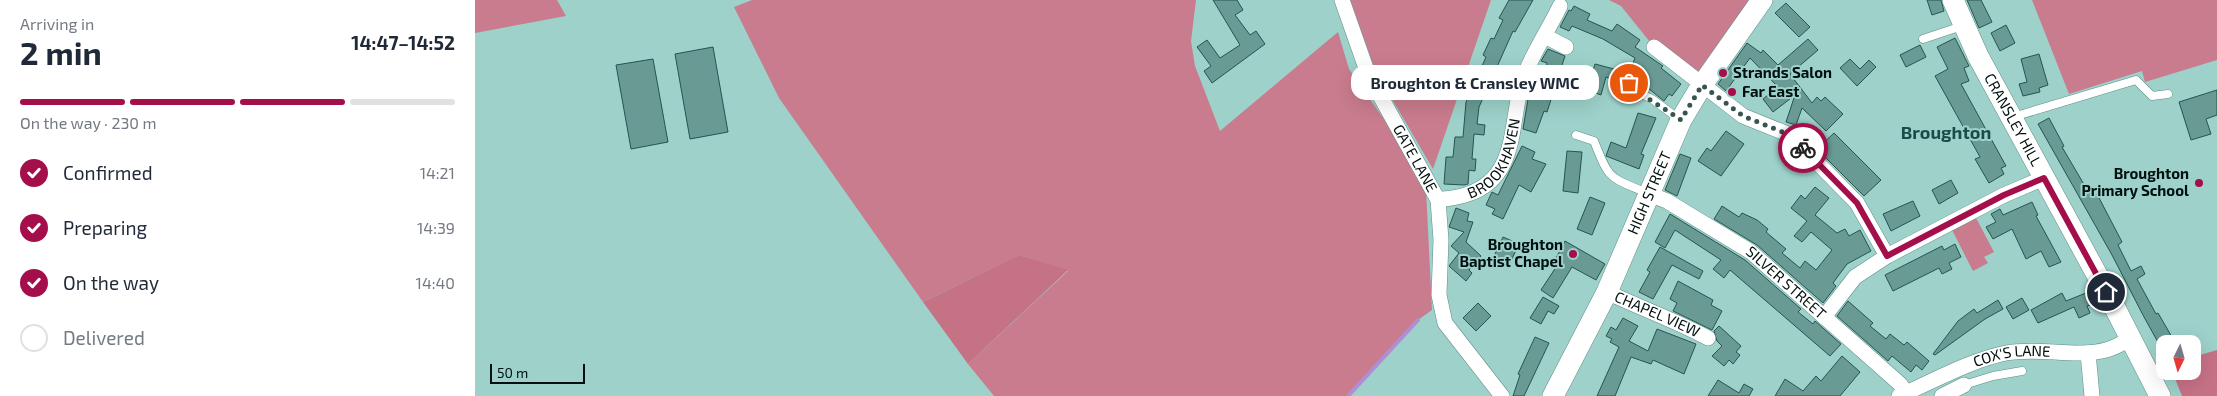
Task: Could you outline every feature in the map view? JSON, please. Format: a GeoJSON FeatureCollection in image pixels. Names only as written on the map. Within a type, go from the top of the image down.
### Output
{"type":"FeatureCollection","features":[{"type":"Feature","properties":{"kind":"street","name":"GATE LANE"},"geometry":{"type":"LineString","coordinates":[[1342,0],[1368,74],[1438,200],[1441,240],[1439,295],[1445,323],[1502,396]]}},
{"type":"Feature","properties":{"kind":"street","name":"HIGH STREET"},"geometry":{"type":"LineString","coordinates":[[1553,396],[1607,292],[1681,120],[1702,85],[1762,0]]}},
{"type":"Feature","properties":{"kind":"street","name":"CRANSLEY HILL"},"geometry":{"type":"LineString","coordinates":[[1953,0],[1978,56],[2159,396]]}},
{"type":"Feature","properties":{"kind":"street","name":"BROOKHAVEN"},"geometry":{"type":"LineString","coordinates":[[1438,200],[1468,195],[1486,186],[1498,173],[1510,153],[1517,102],[1525,74],[1560,3]]}},
{"type":"Feature","properties":{"kind":"street"},"geometry":{"type":"LineString","coordinates":[[1545,36],[1566,47]]}},
{"type":"Feature","properties":{"kind":"street"},"geometry":{"type":"LineString","coordinates":[[1654,47],[1743,116],[1785,133],[1803,148],[1857,203],[1887,256]]}},
{"type":"Feature","properties":{"kind":"street"},"geometry":{"type":"LineString","coordinates":[[1824,317],[1855,277],[1887,256],[2004,195],[2044,178]]}},
{"type":"Feature","properties":{"kind":"street","name":"SILVER STREET"},"geometry":{"type":"LineString","coordinates":[[1649,194],[1667,201],[1751,252],[1900,384],[1903,394]]}},
{"type":"Feature","properties":{"kind":"street","name":"CHAPEL VIEW"},"geometry":{"type":"LineString","coordinates":[[1607,292],[1651,313],[1682,324],[1707,338]]}},
{"type":"Feature","properties":{"kind":"street","name":"COX'S LANE"},"geometry":{"type":"LineString","coordinates":[[1903,394],[1969,364],[2005,354],[2035,350],[2088,353],[2106,350],[2130,339]]}},
{"type":"Feature","properties":{"kind":"street"},"geometry":{"type":"LineString","coordinates":[[2088,353],[2092,396]]}},
{"type":"Feature","properties":{"kind":"street"},"geometry":{"type":"LineString","coordinates":[[1943,396],[1964,385]]}},
{"type":"Feature","properties":{"kind":"lane"},"geometry":{"type":"LineString","coordinates":[[1923,39],[1964,25]]}},
{"type":"Feature","properties":{"kind":"lane"},"geometry":{"type":"LineString","coordinates":[[2011,117],[2136,80],[2152,96],[2168,94]]}},
{"type":"Feature","properties":{"kind":"lane"},"geometry":{"type":"LineString","coordinates":[[1629,83],[1637,92],[1652,99],[1681,120]]}},
{"type":"Feature","properties":{"kind":"lane"},"geometry":{"type":"LineString","coordinates":[[1575,135],[1594,141],[1607,172],[1612,178],[1649,194]]}},
{"type":"Feature","properties":{"kind":"lane"},"geometry":{"type":"LineString","coordinates":[[1964,385],[1993,376],[2022,371]]}},
{"type":"Feature","properties":{"kind":"shaded area"},"geometry":{"type":"Polygon","coordinates":[[[475,0],[557,0],[566,16],[475,33],[475,0]]]}},
{"type":"Feature","properties":{"kind":"shaded area"},"geometry":{"type":"Polygon","coordinates":[[[752,0],[1196,0],[1191,41],[1195,66],[1220,131],[1338,32],[1349,69],[1404,148],[1426,190],[1432,310],[1418,320],[1348,396],[994,396],[968,364],[1068,271],[1019,255],[923,302],[779,98],[734,7],[752,0]]]}},
{"type":"Feature","properties":{"kind":"shaded area"},"geometry":{"type":"Polygon","coordinates":[[[1350,0],[1491,0],[1433,169],[1375,70],[1350,0]]]}},
{"type":"Feature","properties":{"kind":"shaded area"},"geometry":{"type":"Polygon","coordinates":[[[1609,0],[1749,0],[1694,78],[1654,47],[1621,6],[1609,0]]]}},
{"type":"Feature","properties":{"kind":"shaded area"},"geometry":{"type":"Polygon","coordinates":[[[2032,0],[2217,0],[2217,60],[2145,82],[2142,71],[2069,94],[2032,0]]]}},
{"type":"Feature","properties":{"kind":"shaded area"},"geometry":{"type":"Polygon","coordinates":[[[1976,218],[1994,252],[1984,257],[1988,263],[1973,271],[1952,230],[1976,218]]]}},
{"type":"Feature","properties":{"kind":"shaded area"},"geometry":{"type":"Polygon","coordinates":[[[1019,255],[1068,270],[968,364],[923,302],[1019,255]]]}},
{"type":"Feature","properties":{"kind":"shaded area"},"geometry":{"type":"Polygon","coordinates":[[[2217,350],[2217,396],[2182,396],[2176,380],[2201,380],[2201,355],[2217,350]]]}},
{"type":"Feature","properties":{"kind":"building"},"geometry":{"type":"Polygon","coordinates":[[[1213,0],[1237,0],[1243,10],[1235,15],[1250,35],[1256,31],[1265,44],[1212,83],[1204,71],[1211,66],[1197,47],[1207,40],[1220,58],[1240,45],[1213,0]]]}},
{"type":"Feature","properties":{"kind":"building"},"geometry":{"type":"Polygon","coordinates":[[[1509,0],[1533,0],[1515,32],[1513,31],[1479,107],[1477,124],[1485,125],[1484,135],[1474,134],[1472,159],[1476,159],[1475,171],[1469,170],[1468,184],[1444,184],[1446,157],[1453,157],[1455,137],[1463,137],[1466,102],[1486,57],[1483,55],[1491,38],[1494,39],[1503,20],[1499,18],[1509,0]]]}},
{"type":"Feature","properties":{"kind":"building"},"geometry":{"type":"Polygon","coordinates":[[[1927,0],[1941,0],[1944,11],[1932,15],[1927,0]]]}},
{"type":"Feature","properties":{"kind":"building"},"geometry":{"type":"Polygon","coordinates":[[[1967,0],[1981,0],[1992,22],[1979,28],[1967,0]]]}},
{"type":"Feature","properties":{"kind":"building"},"geometry":{"type":"Polygon","coordinates":[[[1786,3],[1810,27],[1799,37],[1775,13],[1786,3]]]}},
{"type":"Feature","properties":{"kind":"building"},"geometry":{"type":"Polygon","coordinates":[[[1574,6],[1590,14],[1587,20],[1612,31],[1617,24],[1640,40],[1635,47],[1663,66],[1661,68],[1681,84],[1672,96],[1669,94],[1664,101],[1638,80],[1645,72],[1633,63],[1635,58],[1603,39],[1572,26],[1569,31],[1560,27],[1569,10],[1571,11],[1574,6]]]}},
{"type":"Feature","properties":{"kind":"building"},"geometry":{"type":"Polygon","coordinates":[[[2006,25],[2015,43],[2000,51],[1991,33],[2006,25]]]}},
{"type":"Feature","properties":{"kind":"building"},"geometry":{"type":"Polygon","coordinates":[[[1955,38],[1969,66],[1964,68],[1969,81],[1961,84],[2006,166],[2001,168],[2004,174],[1989,183],[1975,159],[1980,157],[1935,76],[1948,69],[1937,47],[1955,38]]]}},
{"type":"Feature","properties":{"kind":"building"},"geometry":{"type":"Polygon","coordinates":[[[1808,39],[1818,50],[1790,74],[1812,103],[1817,97],[1821,101],[1825,97],[1843,114],[1826,131],[1802,108],[1796,125],[1786,122],[1795,95],[1773,112],[1763,99],[1778,87],[1750,58],[1726,91],[1718,84],[1747,43],[1761,53],[1763,50],[1778,65],[1808,39]]]}},
{"type":"Feature","properties":{"kind":"building"},"geometry":{"type":"Polygon","coordinates":[[[1920,45],[1926,57],[1906,67],[1900,55],[1920,45]]]}},
{"type":"Feature","properties":{"kind":"building"},"geometry":{"type":"Polygon","coordinates":[[[713,47],[728,132],[690,139],[675,54],[713,47]]]}},
{"type":"Feature","properties":{"kind":"building"},"geometry":{"type":"Polygon","coordinates":[[[1548,49],[1565,56],[1547,112],[1544,111],[1536,133],[1523,129],[1529,93],[1538,95],[1547,63],[1541,61],[1548,49]]]}},
{"type":"Feature","properties":{"kind":"building"},"geometry":{"type":"Polygon","coordinates":[[[2039,54],[2048,85],[2039,88],[2040,92],[2023,96],[2019,84],[2027,82],[2021,59],[2039,54]]]}},
{"type":"Feature","properties":{"kind":"building"},"geometry":{"type":"Polygon","coordinates":[[[653,59],[668,142],[631,149],[616,65],[653,59]]]}},
{"type":"Feature","properties":{"kind":"building"},"geometry":{"type":"Polygon","coordinates":[[[1850,59],[1860,69],[1869,60],[1876,67],[1857,86],[1840,68],[1850,59]]]}},
{"type":"Feature","properties":{"kind":"building"},"geometry":{"type":"Polygon","coordinates":[[[1595,64],[1614,69],[1611,79],[1606,77],[1601,95],[1587,90],[1595,64]]]}},
{"type":"Feature","properties":{"kind":"building"},"geometry":{"type":"Polygon","coordinates":[[[2217,90],[2217,115],[2206,119],[2211,134],[2191,140],[2179,102],[2217,90]]]}},
{"type":"Feature","properties":{"kind":"building"},"geometry":{"type":"Polygon","coordinates":[[[1638,113],[1656,118],[1641,154],[1644,155],[1639,169],[1606,156],[1611,142],[1626,148],[1638,113]]]}},
{"type":"Feature","properties":{"kind":"building"},"geometry":{"type":"Polygon","coordinates":[[[2049,118],[2064,146],[2062,147],[2092,198],[2097,194],[2122,242],[2118,245],[2131,271],[2141,266],[2145,274],[2137,279],[2156,314],[2158,313],[2171,335],[2156,335],[2156,339],[2112,255],[2038,124],[2049,118]]]}},
{"type":"Feature","properties":{"kind":"building"},"geometry":{"type":"Polygon","coordinates":[[[1726,131],[1744,144],[1721,176],[1698,161],[1707,148],[1711,151],[1726,131]]]}},
{"type":"Feature","properties":{"kind":"building"},"geometry":{"type":"Polygon","coordinates":[[[1834,133],[1881,180],[1864,196],[1817,149],[1834,133]]]}},
{"type":"Feature","properties":{"kind":"building"},"geometry":{"type":"Polygon","coordinates":[[[1522,146],[1535,152],[1532,159],[1546,164],[1531,192],[1519,185],[1503,219],[1492,214],[1495,209],[1486,205],[1492,192],[1498,195],[1522,146]]]}},
{"type":"Feature","properties":{"kind":"building"},"geometry":{"type":"Polygon","coordinates":[[[1567,151],[1582,152],[1578,193],[1563,191],[1567,151]]]}},
{"type":"Feature","properties":{"kind":"building"},"geometry":{"type":"Polygon","coordinates":[[[1680,154],[1691,158],[1677,196],[1665,190],[1680,154]]]}},
{"type":"Feature","properties":{"kind":"building"},"geometry":{"type":"Polygon","coordinates":[[[1951,180],[1958,193],[1939,204],[1932,190],[1951,180]]]}},
{"type":"Feature","properties":{"kind":"building"},"geometry":{"type":"Polygon","coordinates":[[[1815,187],[1829,198],[1815,215],[1837,233],[1845,229],[1849,236],[1860,230],[1871,251],[1847,264],[1833,283],[1836,286],[1823,303],[1757,245],[1714,219],[1722,206],[1739,217],[1742,213],[1757,220],[1768,229],[1766,232],[1786,249],[1782,253],[1800,268],[1805,261],[1816,270],[1832,250],[1811,232],[1802,242],[1794,236],[1807,221],[1791,208],[1801,195],[1805,199],[1815,187]]]}},
{"type":"Feature","properties":{"kind":"building"},"geometry":{"type":"Polygon","coordinates":[[[1590,197],[1605,203],[1592,235],[1577,229],[1590,197]]]}},
{"type":"Feature","properties":{"kind":"building"},"geometry":{"type":"Polygon","coordinates":[[[1913,201],[1920,216],[1891,231],[1883,214],[1913,201]]]}},
{"type":"Feature","properties":{"kind":"building"},"geometry":{"type":"Polygon","coordinates":[[[2032,202],[2038,215],[2036,216],[2061,262],[2049,267],[2041,251],[2026,259],[2012,229],[1993,239],[1986,227],[1996,222],[1991,214],[2000,209],[2003,215],[2032,202]]]}},
{"type":"Feature","properties":{"kind":"building"},"geometry":{"type":"Polygon","coordinates":[[[1456,208],[1469,213],[1467,221],[1473,222],[1466,242],[1481,256],[1469,270],[1472,273],[1466,281],[1449,266],[1459,253],[1451,246],[1464,232],[1449,227],[1456,208]]]}},
{"type":"Feature","properties":{"kind":"building"},"geometry":{"type":"Polygon","coordinates":[[[1670,214],[1745,260],[1801,309],[1798,312],[1813,324],[1815,321],[1841,344],[1830,356],[1730,270],[1724,278],[1713,269],[1721,260],[1675,230],[1665,248],[1655,242],[1670,214]]]}},
{"type":"Feature","properties":{"kind":"building"},"geometry":{"type":"Polygon","coordinates":[[[1503,237],[1519,244],[1510,263],[1494,256],[1503,237]]]}},
{"type":"Feature","properties":{"kind":"building","name":"Broughton Baptist Chapel"},"geometry":{"type":"Polygon","coordinates":[[[1565,241],[1605,264],[1596,280],[1572,267],[1553,298],[1541,290],[1560,261],[1556,258],[1565,241]]]}},
{"type":"Feature","properties":{"kind":"building"},"geometry":{"type":"Polygon","coordinates":[[[1955,244],[1961,257],[1949,263],[1952,269],[1942,274],[1939,268],[1893,291],[1885,275],[1942,246],[1944,250],[1955,244]]]}},
{"type":"Feature","properties":{"kind":"building"},"geometry":{"type":"Polygon","coordinates":[[[1660,247],[1703,271],[1699,279],[1672,265],[1653,299],[1639,292],[1650,272],[1647,270],[1660,247]]]}},
{"type":"Feature","properties":{"kind":"building"},"geometry":{"type":"Polygon","coordinates":[[[1678,281],[1713,300],[1711,305],[1722,311],[1712,330],[1673,311],[1677,303],[1670,299],[1678,281]]]}},
{"type":"Feature","properties":{"kind":"building"},"geometry":{"type":"Polygon","coordinates":[[[2062,293],[2066,301],[2086,293],[2090,305],[2087,306],[2090,313],[2079,318],[2074,307],[2038,323],[2031,310],[2062,293]]]}},
{"type":"Feature","properties":{"kind":"building"},"geometry":{"type":"Polygon","coordinates":[[[1543,297],[1559,306],[1554,314],[1548,311],[1541,324],[1530,318],[1543,297]]]}},
{"type":"Feature","properties":{"kind":"building"},"geometry":{"type":"Polygon","coordinates":[[[2022,298],[2029,310],[2013,319],[2006,307],[2022,298]]]}},
{"type":"Feature","properties":{"kind":"building"},"geometry":{"type":"Polygon","coordinates":[[[1998,300],[2003,309],[1985,319],[1935,355],[1933,354],[1958,321],[1974,309],[1977,313],[1998,300]]]}},
{"type":"Feature","properties":{"kind":"building"},"geometry":{"type":"Polygon","coordinates":[[[1848,301],[1873,323],[1870,326],[1886,339],[1890,334],[1904,345],[1907,342],[1929,361],[1922,370],[1916,365],[1911,372],[1892,356],[1888,361],[1837,316],[1848,301]]]}},
{"type":"Feature","properties":{"kind":"building"},"geometry":{"type":"Polygon","coordinates":[[[1478,303],[1491,316],[1476,331],[1463,318],[1478,303]]]}},
{"type":"Feature","properties":{"kind":"building"},"geometry":{"type":"Polygon","coordinates":[[[1623,318],[1638,326],[1629,341],[1648,351],[1657,329],[1696,344],[1684,374],[1653,360],[1651,364],[1631,357],[1615,396],[1597,396],[1619,347],[1610,342],[1612,339],[1606,336],[1611,327],[1616,330],[1623,318]]]}},
{"type":"Feature","properties":{"kind":"building"},"geometry":{"type":"Polygon","coordinates":[[[1719,326],[1741,346],[1736,352],[1740,355],[1733,364],[1729,360],[1724,366],[1712,356],[1722,346],[1717,341],[1714,331],[1719,326]]]}},
{"type":"Feature","properties":{"kind":"building"},"geometry":{"type":"Polygon","coordinates":[[[1535,337],[1549,343],[1524,396],[1513,396],[1520,375],[1518,374],[1535,337]]]}},
{"type":"Feature","properties":{"kind":"building"},"geometry":{"type":"Polygon","coordinates":[[[1842,356],[1860,372],[1840,396],[1775,396],[1785,379],[1803,391],[1816,376],[1821,381],[1842,356]]]}},
{"type":"Feature","properties":{"kind":"building"},"geometry":{"type":"Polygon","coordinates":[[[1718,380],[1739,393],[1744,384],[1753,389],[1749,396],[1708,396],[1718,380]]]}},
{"type":"Feature","properties":{"kind":"waterway"},"geometry":{"type":"LineString","coordinates":[[1348,396],[1418,320]]}},
{"type":"Feature","properties":{"kind":"way so far"},"geometry":{"type":"LineString","coordinates":[[1629,83],[1637,92],[1652,99],[1681,120],[1702,85],[1743,116],[1785,133],[1803,148]]}},
{"type":"Feature","properties":{"kind":"place","name":"Strands Salon"},"geometry":{"type":"Point","coordinates":[1723,73]}},
{"type":"Feature","properties":{"kind":"place","name":"Broughton & Cransley WMC"},"geometry":{"type":"Point","coordinates":[1629,83]}},
{"type":"Feature","properties":{"kind":"place","name":"Far East"},"geometry":{"type":"Point","coordinates":[1732,92]}},
{"type":"Feature","properties":{"kind":"place","name":"Broughton Primary School"},"geometry":{"type":"Point","coordinates":[2199,183]}},
{"type":"Feature","properties":{"kind":"place","name":"Broughton Baptist Chapel"},"geometry":{"type":"Point","coordinates":[1573,254]}},
{"type":"Feature","properties":{"kind":"district","name":"Broughton"},"geometry":{"type":"Point","coordinates":[1946,133]}},
{"type":"Feature","properties":{"kind":"route"},"geometry":{"type":"LineString","coordinates":[[1803,148],[1857,203],[1887,256],[1918,238],[2004,195],[2044,178],[2106,292]]}}]}
